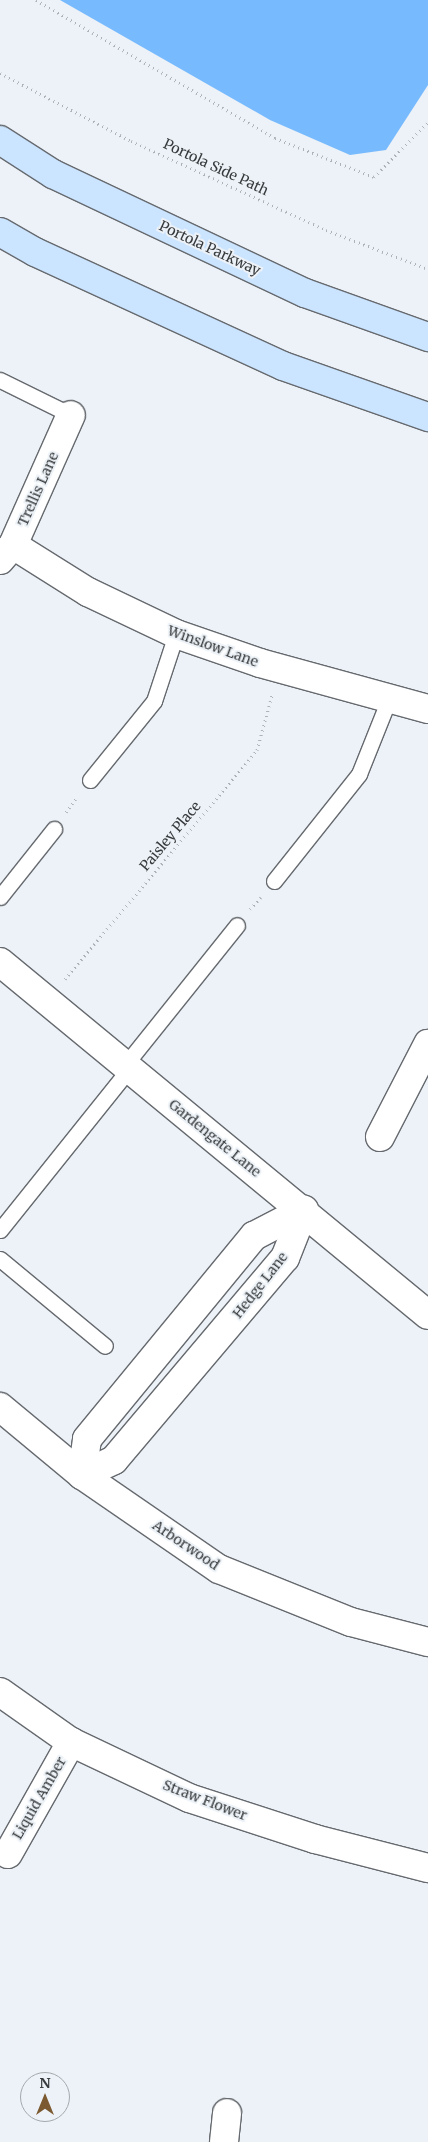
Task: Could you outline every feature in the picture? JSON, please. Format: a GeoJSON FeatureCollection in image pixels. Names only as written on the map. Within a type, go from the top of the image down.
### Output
{"type":"FeatureCollection","features":[{"type":"Feature","properties":{"kind":"main road","name":"Portola Parkway"},"geometry":{"type":"LineString","coordinates":[[0,140],[53,174],[305,293],[428,337]]}},
{"type":"Feature","properties":{"kind":"main road"},"geometry":{"type":"LineString","coordinates":[[0,232],[35,252],[283,366],[428,417]]}},
{"type":"Feature","properties":{"kind":"street","name":"Trellis Lane"},"geometry":{"type":"LineString","coordinates":[[6,552],[70,415]]}},
{"type":"Feature","properties":{"kind":"street","name":"Winslow Lane"},"geometry":{"type":"LineString","coordinates":[[6,552],[176,634],[279,669],[428,709]]}},
{"type":"Feature","properties":{"kind":"street","name":"Gardengate Lane"},"geometry":{"type":"LineString","coordinates":[[0,962],[304,1210],[428,1315]]}},
{"type":"Feature","properties":{"kind":"street"},"geometry":{"type":"LineString","coordinates":[[380,1137],[428,1044]]}},
{"type":"Feature","properties":{"kind":"street"},"geometry":{"type":"LineString","coordinates":[[82,1475],[87,1439],[254,1236],[304,1210]]}},
{"type":"Feature","properties":{"kind":"street","name":"Hedge Lane"},"geometry":{"type":"LineString","coordinates":[[82,1475],[114,1460],[285,1258],[304,1210]]}},
{"type":"Feature","properties":{"kind":"street","name":"Arborwood"},"geometry":{"type":"LineString","coordinates":[[0,1407],[82,1475],[219,1569],[351,1622],[428,1642]]}},
{"type":"Feature","properties":{"kind":"street","name":"Straw Flower"},"geometry":{"type":"LineString","coordinates":[[0,1692],[71,1742],[189,1798],[315,1839],[428,1868]]}},
{"type":"Feature","properties":{"kind":"street","name":"Liquid Amber"},"geometry":{"type":"LineString","coordinates":[[8,1854],[71,1742]]}},
{"type":"Feature","properties":{"kind":"street"},"geometry":{"type":"LineString","coordinates":[[224,2142],[227,2113]]}},
{"type":"Feature","properties":{"kind":"lane"},"geometry":{"type":"LineString","coordinates":[[0,380],[70,415]]}},
{"type":"Feature","properties":{"kind":"lane"},"geometry":{"type":"LineString","coordinates":[[90,780],[154,701],[176,634]]}},
{"type":"Feature","properties":{"kind":"lane"},"geometry":{"type":"LineString","coordinates":[[274,881],[359,774],[388,699]]}},
{"type":"Feature","properties":{"kind":"lane"},"geometry":{"type":"LineString","coordinates":[[0,897],[54,829]]}},
{"type":"Feature","properties":{"kind":"lane"},"geometry":{"type":"LineString","coordinates":[[0,1230],[237,926]]}},
{"type":"Feature","properties":{"kind":"lane"},"geometry":{"type":"LineString","coordinates":[[0,1259],[105,1346]]}},
{"type":"Feature","properties":{"kind":"path"},"geometry":{"type":"LineString","coordinates":[[36,0],[275,138],[374,177],[428,122]]}},
{"type":"Feature","properties":{"kind":"path","name":"Portola Side Path"},"geometry":{"type":"LineString","coordinates":[[0,73],[140,145],[326,230],[428,269]]}},
{"type":"Feature","properties":{"kind":"path","name":"Paisley Place"},"geometry":{"type":"LineString","coordinates":[[46,1000],[257,750],[279,669]]}},
{"type":"Feature","properties":{"kind":"path"},"geometry":{"type":"LineString","coordinates":[[54,829],[90,780]]}},
{"type":"Feature","properties":{"kind":"path"},"geometry":{"type":"LineString","coordinates":[[237,926],[274,881]]}},
{"type":"Feature","properties":{"kind":"water"},"geometry":{"type":"Polygon","coordinates":[[[60,0],[428,0],[428,85],[386,150],[350,155],[270,120],[60,0]]]}}]}
